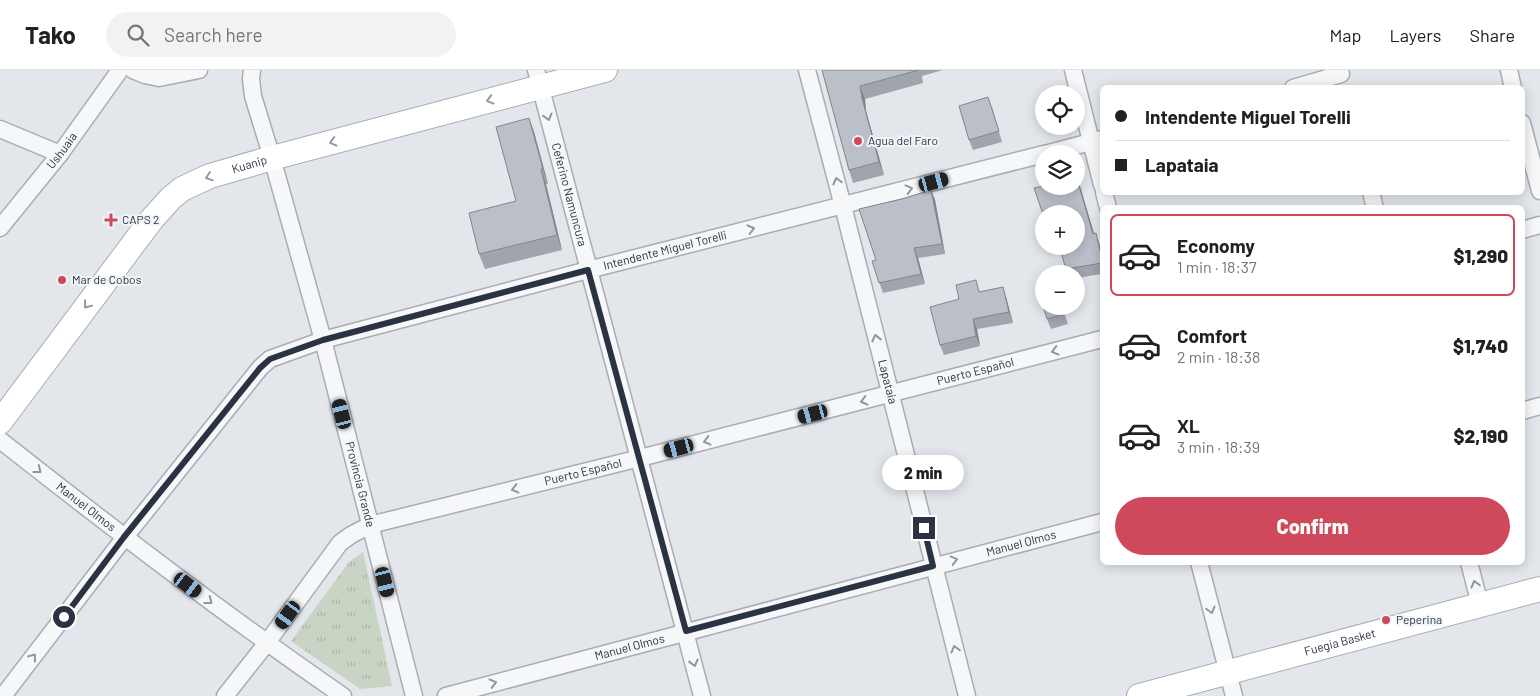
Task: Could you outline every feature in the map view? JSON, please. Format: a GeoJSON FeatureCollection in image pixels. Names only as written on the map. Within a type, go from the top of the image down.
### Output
{"type":"FeatureCollection","features":[{"type":"Feature","properties":{"kind":"main road","name":"Kuanip"},"geometry":{"type":"LineString","coordinates":[[0,422],[152,219],[182,189],[202,179],[538,78],[604,70]]}},
{"type":"Feature","properties":{"kind":"main road","name":"Fuegia Basket"},"geometry":{"type":"LineString","coordinates":[[1139,696],[1540,589]]}},
{"type":"Feature","properties":{"kind":"street","name":"Ushuaia"},"geometry":{"type":"LineString","coordinates":[[0,228],[60,154],[120,70]]}},
{"type":"Feature","properties":{"kind":"street"},"geometry":{"type":"LineString","coordinates":[[133,70],[160,78],[199,70]]}},
{"type":"Feature","properties":{"kind":"street","name":"Provincia Grande"},"geometry":{"type":"LineString","coordinates":[[252,70],[250,79],[253,96],[323,340],[414,696]]}},
{"type":"Feature","properties":{"kind":"street","name":"Lapataia"},"geometry":{"type":"LineString","coordinates":[[807,70],[967,696]]}},
{"type":"Feature","properties":{"kind":"street"},"geometry":{"type":"LineString","coordinates":[[1073,70],[1097,140],[1100,167]]}},
{"type":"Feature","properties":{"kind":"street"},"geometry":{"type":"LineString","coordinates":[[1509,70],[1512,85]]}},
{"type":"Feature","properties":{"kind":"street"},"geometry":{"type":"LineString","coordinates":[[1306,85],[1342,77]]}},
{"type":"Feature","properties":{"kind":"street","name":"Ceferino Namuncura"},"geometry":{"type":"LineString","coordinates":[[538,78],[702,696]]}},
{"type":"Feature","properties":{"kind":"street"},"geometry":{"type":"LineString","coordinates":[[0,129],[60,154]]}},
{"type":"Feature","properties":{"kind":"street"},"geometry":{"type":"LineString","coordinates":[[1525,134],[1540,191]]}},
{"type":"Feature","properties":{"kind":"street","name":"Intendente Miguel Torelli"},"geometry":{"type":"LineString","coordinates":[[1078,145],[1097,140]]}},
{"type":"Feature","properties":{"kind":"street","name":"Intendente Miguel Torelli"},"geometry":{"type":"LineString","coordinates":[[3,696],[124,537],[260,368],[270,359],[323,340],[588,270],[1035,157]]}},
{"type":"Feature","properties":{"kind":"street"},"geometry":{"type":"LineString","coordinates":[[1525,229],[1540,225]]}},
{"type":"Feature","properties":{"kind":"street","name":"Puerto Español"},"geometry":{"type":"LineString","coordinates":[[225,696],[266,644],[340,543],[370,525],[640,458],[1100,340]]}},
{"type":"Feature","properties":{"kind":"street"},"geometry":{"type":"LineString","coordinates":[[1525,410],[1540,406]]}},
{"type":"Feature","properties":{"kind":"street","name":"Manuel Olmos"},"geometry":{"type":"LineString","coordinates":[[0,440],[124,537],[266,644],[343,696]]}},
{"type":"Feature","properties":{"kind":"street","name":"Manuel Olmos"},"geometry":{"type":"LineString","coordinates":[[446,696],[1100,523]]}},
{"type":"Feature","properties":{"kind":"street"},"geometry":{"type":"LineString","coordinates":[[1200,565],[1234,696]]}},
{"type":"Feature","properties":{"kind":"street"},"geometry":{"type":"LineString","coordinates":[[1470,565],[1480,605]]}},
{"type":"Feature","properties":{"kind":"green space"},"geometry":{"type":"Polygon","coordinates":[[[363,552],[392,686],[360,689],[291,641],[349,562],[363,552]]]}},
{"type":"Feature","properties":{"kind":"building"},"geometry":{"type":"Polygon","coordinates":[[[822,70],[919,70],[860,86],[879,162],[849,170],[822,70]]]}},
{"type":"Feature","properties":{"kind":"building"},"geometry":{"type":"Polygon","coordinates":[[[988,97],[999,131],[969,140],[959,106],[988,97]]]}},
{"type":"Feature","properties":{"kind":"building"},"geometry":{"type":"Polygon","coordinates":[[[529,118],[543,169],[541,169],[557,235],[479,254],[469,213],[516,201],[496,127],[529,118]]]}},
{"type":"Feature","properties":{"kind":"building"},"geometry":{"type":"Polygon","coordinates":[[[931,190],[942,244],[914,248],[921,274],[879,283],[872,261],[876,260],[859,209],[931,190]]]}},
{"type":"Feature","properties":{"kind":"building"},"geometry":{"type":"Polygon","coordinates":[[[1036,195],[1082,195],[1085,205],[1040,205],[1036,195]]]}},
{"type":"Feature","properties":{"kind":"building"},"geometry":{"type":"Polygon","coordinates":[[[1085,206],[1093,234],[1096,233],[1100,250],[1100,263],[1085,266],[1065,265],[1062,255],[1085,255],[1085,206]]]}},
{"type":"Feature","properties":{"kind":"building"},"geometry":{"type":"Polygon","coordinates":[[[976,280],[979,292],[1003,287],[1009,312],[973,319],[976,336],[940,345],[930,307],[959,299],[956,285],[976,280]]]}},
{"type":"Feature","properties":{"kind":"building"},"geometry":{"type":"Polygon","coordinates":[[[1046,315],[1061,315],[1047,319],[1046,315]]]}},
{"type":"Feature","properties":{"kind":"place","name":"Agua del Faro"},"geometry":{"type":"Point","coordinates":[858,141]}},
{"type":"Feature","properties":{"kind":"place","name":"CAPS 2"},"geometry":{"type":"Point","coordinates":[111,220]}},
{"type":"Feature","properties":{"kind":"place","name":"Mar de Cobos"},"geometry":{"type":"Point","coordinates":[62,280]}},
{"type":"Feature","properties":{"kind":"place","name":"Peperina"},"geometry":{"type":"Point","coordinates":[1386,620]}},
{"type":"Feature","properties":{"kind":"route"},"geometry":{"type":"LineString","coordinates":[[64,617],[124,537],[260,368],[270,359],[323,340],[588,270],[686,631],[933,566],[924,528]]}}]}
